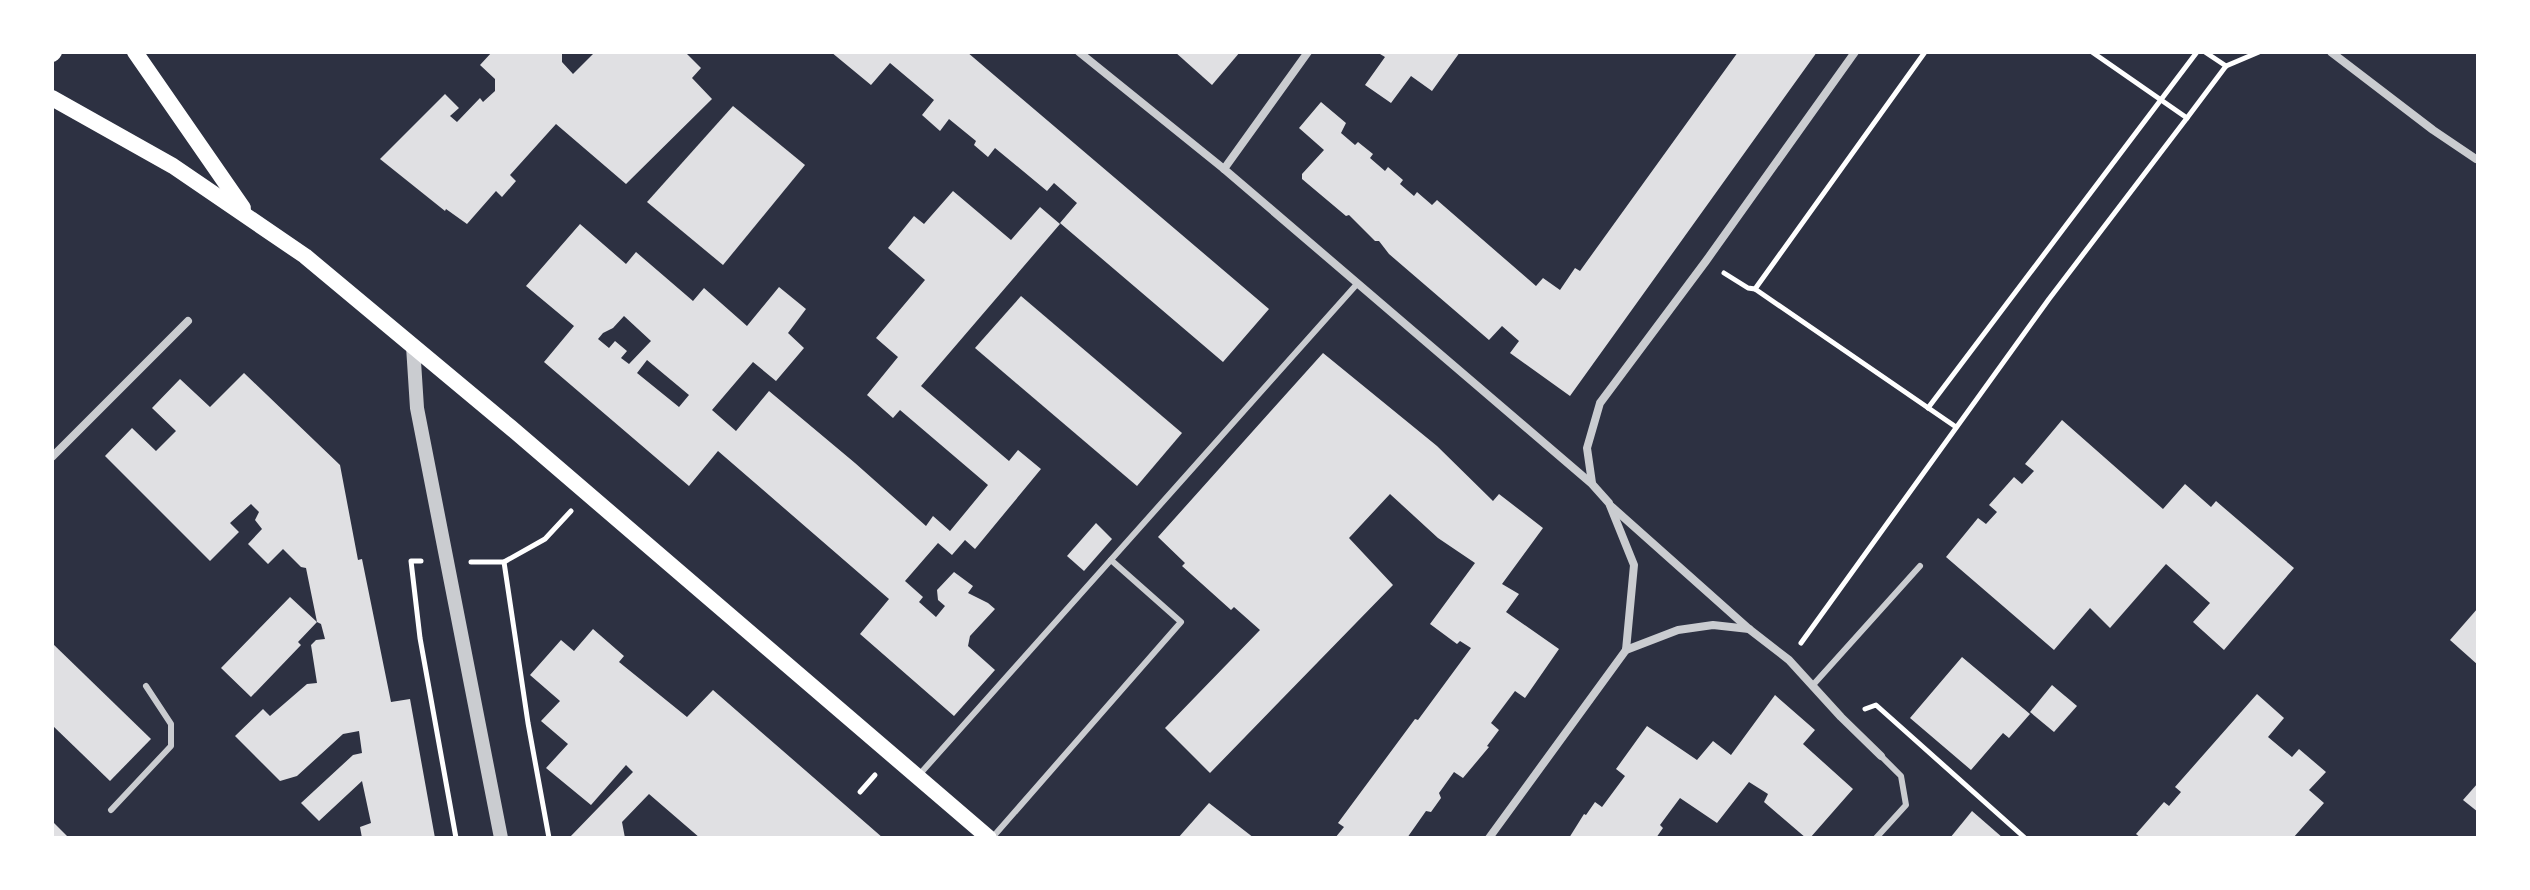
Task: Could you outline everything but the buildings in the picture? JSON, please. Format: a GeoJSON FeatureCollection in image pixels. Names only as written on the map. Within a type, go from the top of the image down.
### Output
{"type":"FeatureCollection","features":[{"type":"Feature","properties":{"kind":"main road"},"geometry":{"type":"LineString","coordinates":[[135,52],[249,216]]}},
{"type":"Feature","properties":{"kind":"main road"},"geometry":{"type":"LineString","coordinates":[[52,98],[173,166],[305,256],[990,838]]}},
{"type":"Feature","properties":{"kind":"street"},"geometry":{"type":"LineString","coordinates":[[1079,52],[1224,169],[1592,484],[1609,503],[1749,629],[1789,660],[1881,756]]}},
{"type":"Feature","properties":{"kind":"street"},"geometry":{"type":"LineString","coordinates":[[1224,169],[1308,52]]}},
{"type":"Feature","properties":{"kind":"street"},"geometry":{"type":"LineString","coordinates":[[1592,484],[1587,448],[1600,403],[1855,52]]}},
{"type":"Feature","properties":{"kind":"street"},"geometry":{"type":"LineString","coordinates":[[2331,52],[2476,159]]}},
{"type":"Feature","properties":{"kind":"street"},"geometry":{"type":"LineString","coordinates":[[52,457],[188,321]]}},
{"type":"Feature","properties":{"kind":"street"},"geometry":{"type":"LineString","coordinates":[[413,346],[417,408],[501,838]]}},
{"type":"Feature","properties":{"kind":"street"},"geometry":{"type":"LineString","coordinates":[[1489,838],[1626,650],[1634,565],[1609,503]]}},
{"type":"Feature","properties":{"kind":"street"},"geometry":{"type":"LineString","coordinates":[[1626,650],[1678,630],[1713,625],[1749,629]]}},
{"type":"Feature","properties":{"kind":"lane"},"geometry":{"type":"LineString","coordinates":[[917,778],[1357,284]]}},
{"type":"Feature","properties":{"kind":"lane"},"geometry":{"type":"LineString","coordinates":[[990,838],[1181,622],[1111,560]]}},
{"type":"Feature","properties":{"kind":"lane"},"geometry":{"type":"LineString","coordinates":[[1813,685],[1920,566]]}},
{"type":"Feature","properties":{"kind":"lane"},"geometry":{"type":"LineString","coordinates":[[111,810],[171,746],[171,724],[146,686]]}},
{"type":"Feature","properties":{"kind":"lane"},"geometry":{"type":"LineString","coordinates":[[1876,838],[1906,805],[1901,776],[1881,756]]}},
{"type":"Feature","properties":{"kind":"path"},"geometry":{"type":"LineString","coordinates":[[1755,289],[1925,52]]}},
{"type":"Feature","properties":{"kind":"path"},"geometry":{"type":"LineString","coordinates":[[2092,52],[2187,118]]}},
{"type":"Feature","properties":{"kind":"path"},"geometry":{"type":"LineString","coordinates":[[1928,408],[2197,52]]}},
{"type":"Feature","properties":{"kind":"path"},"geometry":{"type":"LineString","coordinates":[[2205,52],[2226,66]]}},
{"type":"Feature","properties":{"kind":"path"},"geometry":{"type":"LineString","coordinates":[[1789,660],[2049,299],[2226,66],[2259,52]]}},
{"type":"Feature","properties":{"kind":"path"},"geometry":{"type":"LineString","coordinates":[[1706,261],[1748,288],[1755,289],[1956,427]]}},
{"type":"Feature","properties":{"kind":"path"},"geometry":{"type":"LineString","coordinates":[[549,838],[504,562],[545,539],[587,494]]}},
{"type":"Feature","properties":{"kind":"path"},"geometry":{"type":"LineString","coordinates":[[411,561],[420,638],[434,700],[456,838]]}},
{"type":"Feature","properties":{"kind":"path"},"geometry":{"type":"LineString","coordinates":[[1841,717],[1876,705],[2025,838]]}}]}
